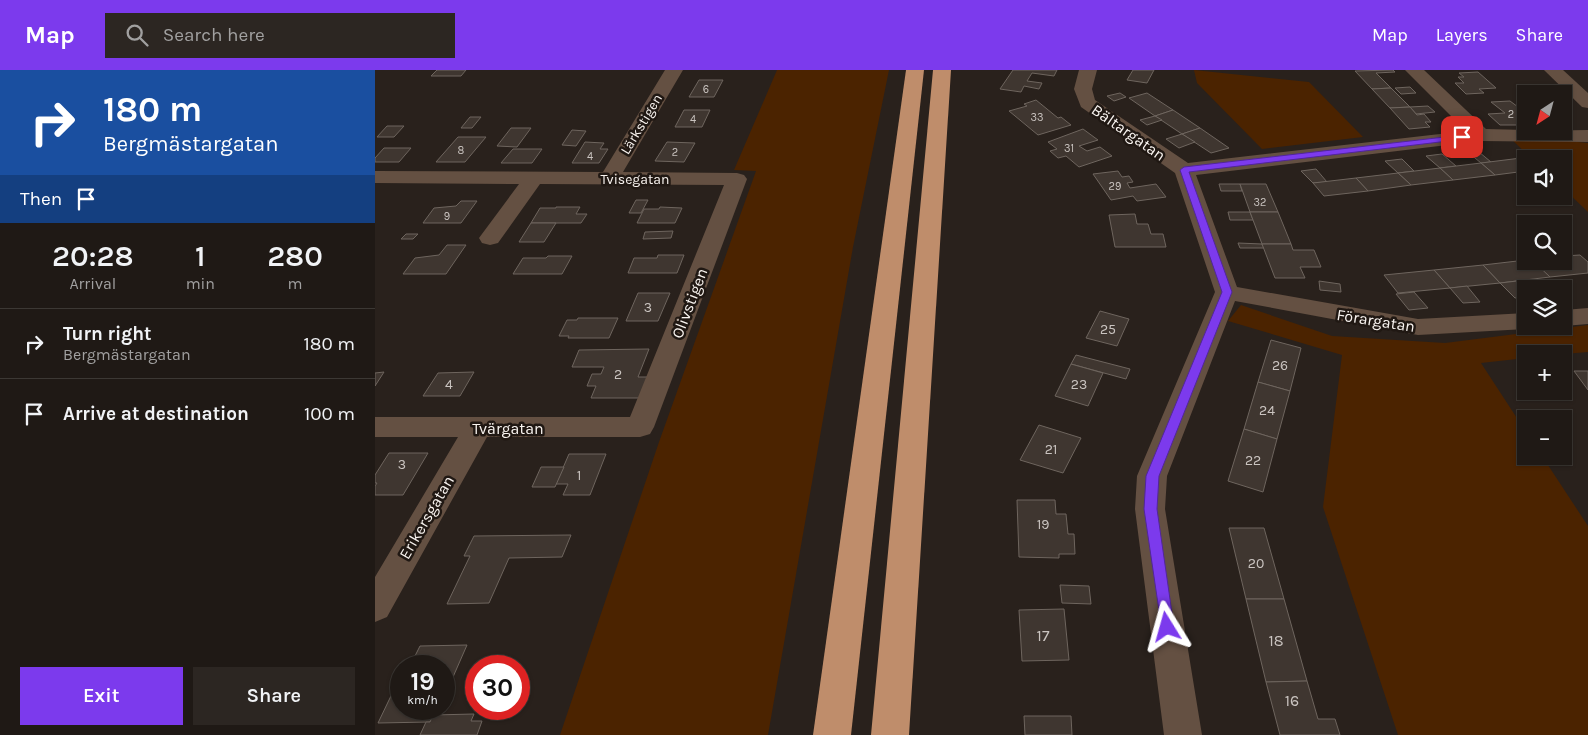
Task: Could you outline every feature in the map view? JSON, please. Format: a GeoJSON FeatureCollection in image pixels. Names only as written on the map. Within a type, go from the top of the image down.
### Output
{"type":"FeatureCollection","features":[{"type":"Feature","properties":{"kind":"highway"},"geometry":{"type":"LineString","coordinates":[[832,735],[915,70]]}},
{"type":"Feature","properties":{"kind":"highway"},"geometry":{"type":"LineString","coordinates":[[890,735],[941,70]]}},
{"type":"Feature","properties":{"kind":"street","name":"Lärkstigen"},"geometry":{"type":"LineString","coordinates":[[609,179],[673,70]]}},
{"type":"Feature","properties":{"kind":"street","name":"Bältargatan"},"geometry":{"type":"LineString","coordinates":[[1088,70],[1083,89],[1087,103],[1184,170],[1227,292]]}},
{"type":"Feature","properties":{"kind":"street"},"geometry":{"type":"LineString","coordinates":[[1415,70],[1481,135]]}},
{"type":"Feature","properties":{"kind":"street"},"geometry":{"type":"LineString","coordinates":[[1553,70],[1588,103]]}},
{"type":"Feature","properties":{"kind":"street"},"geometry":{"type":"LineString","coordinates":[[1184,170],[1481,135],[1588,136]]}},
{"type":"Feature","properties":{"kind":"street","name":"Tvisegatan"},"geometry":{"type":"LineString","coordinates":[[375,177],[737,179]]}},
{"type":"Feature","properties":{"kind":"street"},"geometry":{"type":"LineString","coordinates":[[490,238],[533,179]]}},
{"type":"Feature","properties":{"kind":"street","name":"Olivstigen"},"geometry":{"type":"LineString","coordinates":[[640,427],[737,179]]}},
{"type":"Feature","properties":{"kind":"street"},"geometry":{"type":"LineString","coordinates":[[1183,735],[1150,509],[1152,476],[1227,292]]}},
{"type":"Feature","properties":{"kind":"street","name":"Förargatan"},"geometry":{"type":"LineString","coordinates":[[1227,292],[1418,327],[1517,322]]}},
{"type":"Feature","properties":{"kind":"street"},"geometry":{"type":"LineString","coordinates":[[1572,317],[1588,316]]}},
{"type":"Feature","properties":{"kind":"street","name":"Tvärgatan"},"geometry":{"type":"LineString","coordinates":[[375,427],[640,427]]}},
{"type":"Feature","properties":{"kind":"street","name":"Erikersgatan"},"geometry":{"type":"LineString","coordinates":[[375,607],[478,428]]}},
{"type":"Feature","properties":{"kind":"shaded area"},"geometry":{"type":"Polygon","coordinates":[[[777,70],[889,70],[853,247],[768,735],[560,735],[659,442],[756,171],[734,170],[777,70]]]}},
{"type":"Feature","properties":{"kind":"shaded area"},"geometry":{"type":"Polygon","coordinates":[[[1194,70],[1309,82],[1363,137],[1262,149],[1197,83],[1194,70]]]}},
{"type":"Feature","properties":{"kind":"shaded area"},"geometry":{"type":"Polygon","coordinates":[[[1507,135],[1517,136],[1517,140],[1558,140],[1588,143],[1588,212],[1572,197],[1572,150],[1523,150],[1507,135]]]}},
{"type":"Feature","properties":{"kind":"shaded area"},"geometry":{"type":"Polygon","coordinates":[[[1241,305],[1332,336],[1445,343],[1517,334],[1572,335],[1572,327],[1588,325],[1588,352],[1572,353],[1572,345],[1517,345],[1517,359],[1481,363],[1517,418],[1517,465],[1548,465],[1588,526],[1588,735],[1398,735],[1323,507],[1342,355],[1228,321],[1241,305]]]}},
{"type":"Feature","properties":{"kind":"building"},"geometry":{"type":"Polygon","coordinates":[[[437,70],[466,70],[461,76],[431,76],[437,70]]]}},
{"type":"Feature","properties":{"kind":"building"},"geometry":{"type":"Polygon","coordinates":[[[1013,70],[1057,70],[1054,76],[1032,73],[1027,81],[1042,83],[1039,89],[1024,86],[1021,92],[1000,89],[1013,70]]]}},
{"type":"Feature","properties":{"kind":"building"},"geometry":{"type":"Polygon","coordinates":[[[1133,70],[1154,70],[1147,83],[1127,80],[1133,70]]]}},
{"type":"Feature","properties":{"kind":"building"},"geometry":{"type":"Polygon","coordinates":[[[1393,70],[1395,72],[1376,73],[1391,88],[1372,89],[1355,71],[1393,70]]]}},
{"type":"Feature","properties":{"kind":"building"},"geometry":{"type":"Polygon","coordinates":[[[1478,72],[1496,88],[1479,89],[1484,93],[1466,94],[1455,83],[1464,83],[1458,77],[1464,77],[1459,73],[1478,72]]]}},
{"type":"Feature","properties":{"kind":"building"},"geometry":{"type":"Polygon","coordinates":[[[699,80],[723,80],[714,97],[689,97],[699,80]]]}},
{"type":"Feature","properties":{"kind":"building"},"geometry":{"type":"Polygon","coordinates":[[[1410,87],[1416,93],[1401,94],[1395,88],[1410,87]]]}},
{"type":"Feature","properties":{"kind":"building"},"geometry":{"type":"Polygon","coordinates":[[[1391,88],[1410,107],[1390,108],[1372,89],[1391,88]]]}},
{"type":"Feature","properties":{"kind":"building"},"geometry":{"type":"Polygon","coordinates":[[[1120,93],[1126,97],[1114,101],[1107,96],[1120,93]]]}},
{"type":"Feature","properties":{"kind":"building"},"geometry":{"type":"Polygon","coordinates":[[[1147,93],[1173,110],[1155,116],[1129,98],[1147,93]]]}},
{"type":"Feature","properties":{"kind":"building"},"geometry":{"type":"Polygon","coordinates":[[[1036,100],[1058,118],[1061,117],[1071,125],[1038,135],[1009,111],[1027,106],[1024,104],[1036,100]]]}},
{"type":"Feature","properties":{"kind":"building"},"geometry":{"type":"Polygon","coordinates":[[[1510,101],[1517,106],[1517,125],[1500,125],[1488,114],[1505,113],[1491,102],[1510,101]]]}},
{"type":"Feature","properties":{"kind":"building"},"geometry":{"type":"Polygon","coordinates":[[[1428,106],[1435,112],[1416,114],[1410,107],[1428,106]]]}},
{"type":"Feature","properties":{"kind":"building"},"geometry":{"type":"Polygon","coordinates":[[[1410,107],[1417,115],[1424,114],[1431,122],[1425,122],[1430,127],[1409,129],[1390,108],[1410,107]]]}},
{"type":"Feature","properties":{"kind":"building"},"geometry":{"type":"Polygon","coordinates":[[[684,110],[710,110],[702,127],[675,127],[684,110]]]}},
{"type":"Feature","properties":{"kind":"building"},"geometry":{"type":"Polygon","coordinates":[[[1173,110],[1200,128],[1182,134],[1155,116],[1173,110]]]}},
{"type":"Feature","properties":{"kind":"building"},"geometry":{"type":"Polygon","coordinates":[[[1155,116],[1162,120],[1147,125],[1140,120],[1155,116]]]}},
{"type":"Feature","properties":{"kind":"building"},"geometry":{"type":"Polygon","coordinates":[[[470,117],[481,117],[472,128],[461,128],[470,117]]]}},
{"type":"Feature","properties":{"kind":"building"},"geometry":{"type":"Polygon","coordinates":[[[387,126],[404,126],[394,137],[377,137],[387,126]]]}},
{"type":"Feature","properties":{"kind":"building"},"geometry":{"type":"Polygon","coordinates":[[[511,128],[531,128],[517,147],[497,146],[511,128]]]}},
{"type":"Feature","properties":{"kind":"building"},"geometry":{"type":"Polygon","coordinates":[[[1200,128],[1229,148],[1211,153],[1182,134],[1200,128]]]}},
{"type":"Feature","properties":{"kind":"building"},"geometry":{"type":"Polygon","coordinates":[[[1083,129],[1098,140],[1079,146],[1087,151],[1100,147],[1112,156],[1079,167],[1066,156],[1058,158],[1050,151],[1057,149],[1048,142],[1083,129]]]}},
{"type":"Feature","properties":{"kind":"building"},"geometry":{"type":"Polygon","coordinates":[[[572,130],[586,131],[576,146],[562,145],[572,130]]]}},
{"type":"Feature","properties":{"kind":"building"},"geometry":{"type":"Polygon","coordinates":[[[1182,134],[1195,142],[1179,148],[1166,139],[1182,134]]]}},
{"type":"Feature","properties":{"kind":"building"},"geometry":{"type":"Polygon","coordinates":[[[458,137],[486,137],[465,162],[436,162],[458,137]]]}},
{"type":"Feature","properties":{"kind":"building"},"geometry":{"type":"Polygon","coordinates":[[[585,142],[604,143],[600,149],[608,149],[599,163],[572,163],[585,142]]]}},
{"type":"Feature","properties":{"kind":"building"},"geometry":{"type":"Polygon","coordinates":[[[667,142],[695,143],[684,162],[655,161],[667,142]]]}},
{"type":"Feature","properties":{"kind":"building"},"geometry":{"type":"Polygon","coordinates":[[[384,148],[411,148],[399,162],[375,162],[375,158],[384,148]]]}},
{"type":"Feature","properties":{"kind":"building"},"geometry":{"type":"Polygon","coordinates":[[[513,149],[542,149],[532,163],[501,163],[513,149]]]}},
{"type":"Feature","properties":{"kind":"building"},"geometry":{"type":"Polygon","coordinates":[[[1479,152],[1491,162],[1481,163],[1469,153],[1479,152]]]}},
{"type":"Feature","properties":{"kind":"building"},"geometry":{"type":"Polygon","coordinates":[[[1442,154],[1456,166],[1440,168],[1426,156],[1442,154]]]}},
{"type":"Feature","properties":{"kind":"building"},"geometry":{"type":"Polygon","coordinates":[[[1517,158],[1517,172],[1495,175],[1481,163],[1517,158]]]}},
{"type":"Feature","properties":{"kind":"building"},"geometry":{"type":"Polygon","coordinates":[[[1402,159],[1414,171],[1398,173],[1385,161],[1402,159]]]}},
{"type":"Feature","properties":{"kind":"building"},"geometry":{"type":"Polygon","coordinates":[[[1481,163],[1495,175],[1453,180],[1440,168],[1481,163]]]}},
{"type":"Feature","properties":{"kind":"building"},"geometry":{"type":"Polygon","coordinates":[[[1440,168],[1453,180],[1411,185],[1398,173],[1440,168]]]}},
{"type":"Feature","properties":{"kind":"building"},"geometry":{"type":"Polygon","coordinates":[[[1316,169],[1327,182],[1313,183],[1301,171],[1316,169]]]}},
{"type":"Feature","properties":{"kind":"building"},"geometry":{"type":"Polygon","coordinates":[[[1118,171],[1122,177],[1129,176],[1133,182],[1127,183],[1130,188],[1156,184],[1166,197],[1137,201],[1133,196],[1111,200],[1093,174],[1118,171]]]}},
{"type":"Feature","properties":{"kind":"building"},"geometry":{"type":"Polygon","coordinates":[[[1398,173],[1411,185],[1368,191],[1356,178],[1398,173]]]}},
{"type":"Feature","properties":{"kind":"building"},"geometry":{"type":"Polygon","coordinates":[[[1356,178],[1368,191],[1324,196],[1313,183],[1356,178]]]}},
{"type":"Feature","properties":{"kind":"building"},"geometry":{"type":"Polygon","coordinates":[[[1219,184],[1240,184],[1242,191],[1221,191],[1219,184]]]}},
{"type":"Feature","properties":{"kind":"building"},"geometry":{"type":"Polygon","coordinates":[[[1240,184],[1266,184],[1278,212],[1250,212],[1240,184]]]}},
{"type":"Feature","properties":{"kind":"building"},"geometry":{"type":"Polygon","coordinates":[[[636,200],[648,200],[641,213],[629,213],[636,200]]]}},
{"type":"Feature","properties":{"kind":"building"},"geometry":{"type":"Polygon","coordinates":[[[461,201],[477,201],[461,223],[423,223],[434,208],[456,206],[461,201]]]}},
{"type":"Feature","properties":{"kind":"building"},"geometry":{"type":"Polygon","coordinates":[[[580,207],[576,214],[587,214],[581,223],[531,223],[540,208],[580,207]]]}},
{"type":"Feature","properties":{"kind":"building"},"geometry":{"type":"Polygon","coordinates":[[[660,207],[682,208],[675,223],[637,223],[644,209],[659,209],[660,207]]]}},
{"type":"Feature","properties":{"kind":"building"},"geometry":{"type":"Polygon","coordinates":[[[1228,212],[1250,212],[1253,220],[1230,220],[1228,212]]]}},
{"type":"Feature","properties":{"kind":"building"},"geometry":{"type":"Polygon","coordinates":[[[1250,212],[1278,212],[1291,244],[1262,244],[1250,212]]]}},
{"type":"Feature","properties":{"kind":"building"},"geometry":{"type":"Polygon","coordinates":[[[1135,214],[1137,224],[1148,224],[1151,234],[1163,234],[1166,247],[1115,247],[1109,215],[1135,214]]]}},
{"type":"Feature","properties":{"kind":"building"},"geometry":{"type":"Polygon","coordinates":[[[531,223],[556,223],[544,242],[519,242],[531,223]]]}},
{"type":"Feature","properties":{"kind":"building"},"geometry":{"type":"Polygon","coordinates":[[[673,231],[671,238],[643,239],[645,232],[673,231]]]}},
{"type":"Feature","properties":{"kind":"building"},"geometry":{"type":"Polygon","coordinates":[[[406,234],[418,234],[413,239],[401,239],[406,234]]]}},
{"type":"Feature","properties":{"kind":"building"},"geometry":{"type":"Polygon","coordinates":[[[1238,243],[1262,244],[1264,248],[1240,248],[1238,243]]]}},
{"type":"Feature","properties":{"kind":"building"},"geometry":{"type":"Polygon","coordinates":[[[1262,244],[1291,244],[1293,250],[1314,250],[1321,267],[1300,267],[1305,278],[1275,278],[1262,244]]]}},
{"type":"Feature","properties":{"kind":"building"},"geometry":{"type":"Polygon","coordinates":[[[447,245],[466,245],[446,274],[403,274],[415,258],[439,255],[447,245]]]}},
{"type":"Feature","properties":{"kind":"building"},"geometry":{"type":"Polygon","coordinates":[[[658,255],[684,255],[677,273],[628,273],[634,258],[657,258],[658,255]]]}},
{"type":"Feature","properties":{"kind":"building"},"geometry":{"type":"Polygon","coordinates":[[[1580,255],[1588,262],[1588,273],[1550,277],[1543,270],[1572,270],[1572,256],[1580,255]]]}},
{"type":"Feature","properties":{"kind":"building"},"geometry":{"type":"Polygon","coordinates":[[[548,256],[572,256],[562,274],[513,274],[523,258],[546,258],[548,256]]]}},
{"type":"Feature","properties":{"kind":"building"},"geometry":{"type":"Polygon","coordinates":[[[1517,261],[1517,270],[1543,270],[1550,277],[1500,283],[1483,265],[1517,261]]]}},
{"type":"Feature","properties":{"kind":"building"},"geometry":{"type":"Polygon","coordinates":[[[1483,265],[1500,283],[1450,288],[1434,270],[1483,265]]]}},
{"type":"Feature","properties":{"kind":"building"},"geometry":{"type":"Polygon","coordinates":[[[1434,270],[1450,288],[1398,293],[1384,275],[1434,270]]]}},
{"type":"Feature","properties":{"kind":"building"},"geometry":{"type":"Polygon","coordinates":[[[1319,281],[1340,284],[1341,292],[1320,290],[1319,281]]]}},
{"type":"Feature","properties":{"kind":"building"},"geometry":{"type":"Polygon","coordinates":[[[1517,281],[1517,298],[1515,298],[1500,283],[1517,281]]]}},
{"type":"Feature","properties":{"kind":"building"},"geometry":{"type":"Polygon","coordinates":[[[1467,286],[1480,302],[1463,303],[1450,288],[1467,286]]]}},
{"type":"Feature","properties":{"kind":"building"},"geometry":{"type":"Polygon","coordinates":[[[1414,292],[1428,308],[1409,310],[1396,294],[1414,292]]]}},
{"type":"Feature","properties":{"kind":"building"},"geometry":{"type":"Polygon","coordinates":[[[638,293],[670,293],[658,321],[626,321],[638,293]]]}},
{"type":"Feature","properties":{"kind":"building"},"geometry":{"type":"Polygon","coordinates":[[[1100,311],[1129,319],[1117,346],[1086,338],[1100,311]]]}},
{"type":"Feature","properties":{"kind":"building"},"geometry":{"type":"Polygon","coordinates":[[[578,318],[618,318],[609,338],[568,338],[569,336],[559,336],[567,320],[577,320],[578,318]]]}},
{"type":"Feature","properties":{"kind":"building"},"geometry":{"type":"Polygon","coordinates":[[[1271,340],[1301,348],[1290,391],[1258,382],[1271,340]]]}},
{"type":"Feature","properties":{"kind":"building"},"geometry":{"type":"Polygon","coordinates":[[[649,349],[638,377],[652,377],[645,398],[591,398],[596,386],[587,386],[592,374],[601,374],[604,367],[572,367],[579,350],[649,349]]]}},
{"type":"Feature","properties":{"kind":"building"},"geometry":{"type":"Polygon","coordinates":[[[1076,355],[1130,369],[1126,379],[1071,364],[1076,355]]]}},
{"type":"Feature","properties":{"kind":"building"},"geometry":{"type":"Polygon","coordinates":[[[1071,364],[1103,373],[1088,406],[1055,396],[1071,364]]]}},
{"type":"Feature","properties":{"kind":"building"},"geometry":{"type":"Polygon","coordinates":[[[1574,371],[1588,371],[1588,390],[1574,371]]]}},
{"type":"Feature","properties":{"kind":"building"},"geometry":{"type":"Polygon","coordinates":[[[384,372],[375,386],[375,373],[384,372]]]}},
{"type":"Feature","properties":{"kind":"building"},"geometry":{"type":"Polygon","coordinates":[[[474,372],[460,396],[423,396],[438,373],[474,372]]]}},
{"type":"Feature","properties":{"kind":"building"},"geometry":{"type":"Polygon","coordinates":[[[1258,382],[1290,391],[1277,439],[1244,429],[1258,382]]]}},
{"type":"Feature","properties":{"kind":"building"},"geometry":{"type":"Polygon","coordinates":[[[1039,425],[1081,438],[1063,473],[1020,460],[1039,425]]]}},
{"type":"Feature","properties":{"kind":"building"},"geometry":{"type":"Polygon","coordinates":[[[1244,429],[1277,439],[1263,492],[1228,481],[1244,429]]]}},
{"type":"Feature","properties":{"kind":"building"},"geometry":{"type":"Polygon","coordinates":[[[389,453],[428,453],[403,495],[375,495],[377,483],[375,483],[375,475],[389,453]]]}},
{"type":"Feature","properties":{"kind":"building"},"geometry":{"type":"Polygon","coordinates":[[[569,454],[606,454],[590,495],[563,495],[568,484],[556,484],[569,454]]]}},
{"type":"Feature","properties":{"kind":"building"},"geometry":{"type":"Polygon","coordinates":[[[541,467],[564,467],[555,487],[532,487],[541,467]]]}},
{"type":"Feature","properties":{"kind":"building"},"geometry":{"type":"Polygon","coordinates":[[[1017,500],[1055,500],[1056,514],[1066,514],[1068,534],[1074,534],[1075,554],[1059,554],[1059,558],[1019,557],[1017,500]]]}},
{"type":"Feature","properties":{"kind":"building"},"geometry":{"type":"Polygon","coordinates":[[[1229,528],[1264,528],[1284,599],[1246,599],[1229,528]]]}},
{"type":"Feature","properties":{"kind":"building"},"geometry":{"type":"Polygon","coordinates":[[[571,535],[562,557],[509,558],[489,603],[447,604],[470,556],[464,556],[474,536],[571,535]]]}},
{"type":"Feature","properties":{"kind":"building"},"geometry":{"type":"Polygon","coordinates":[[[1060,585],[1089,586],[1091,604],[1062,603],[1060,585]]]}},
{"type":"Feature","properties":{"kind":"building"},"geometry":{"type":"Polygon","coordinates":[[[1246,599],[1284,599],[1307,681],[1266,682],[1246,599]]]}},
{"type":"Feature","properties":{"kind":"building"},"geometry":{"type":"Polygon","coordinates":[[[1064,609],[1069,660],[1022,661],[1019,610],[1064,609]]]}},
{"type":"Feature","properties":{"kind":"building"},"geometry":{"type":"Polygon","coordinates":[[[467,645],[455,672],[455,655],[416,655],[420,646],[467,645]]]}},
{"type":"Feature","properties":{"kind":"building"},"geometry":{"type":"Polygon","coordinates":[[[1307,681],[1318,719],[1335,719],[1340,735],[1280,735],[1266,682],[1307,681]]]}},
{"type":"Feature","properties":{"kind":"building"},"geometry":{"type":"Polygon","coordinates":[[[390,698],[390,720],[431,720],[430,722],[378,723],[390,698]]]}},
{"type":"Feature","properties":{"kind":"building"},"geometry":{"type":"Polygon","coordinates":[[[455,714],[465,714],[465,720],[482,721],[477,735],[420,735],[426,722],[430,722],[431,720],[455,720],[455,714]]]}},
{"type":"Feature","properties":{"kind":"building"},"geometry":{"type":"Polygon","coordinates":[[[1024,716],[1071,716],[1072,735],[1025,735],[1024,716]]]}},
{"type":"Feature","properties":{"kind":"route"},"geometry":{"type":"LineString","coordinates":[[1167,627],[1150,509],[1152,476],[1227,292],[1184,170],[1462,137]]}}]}
